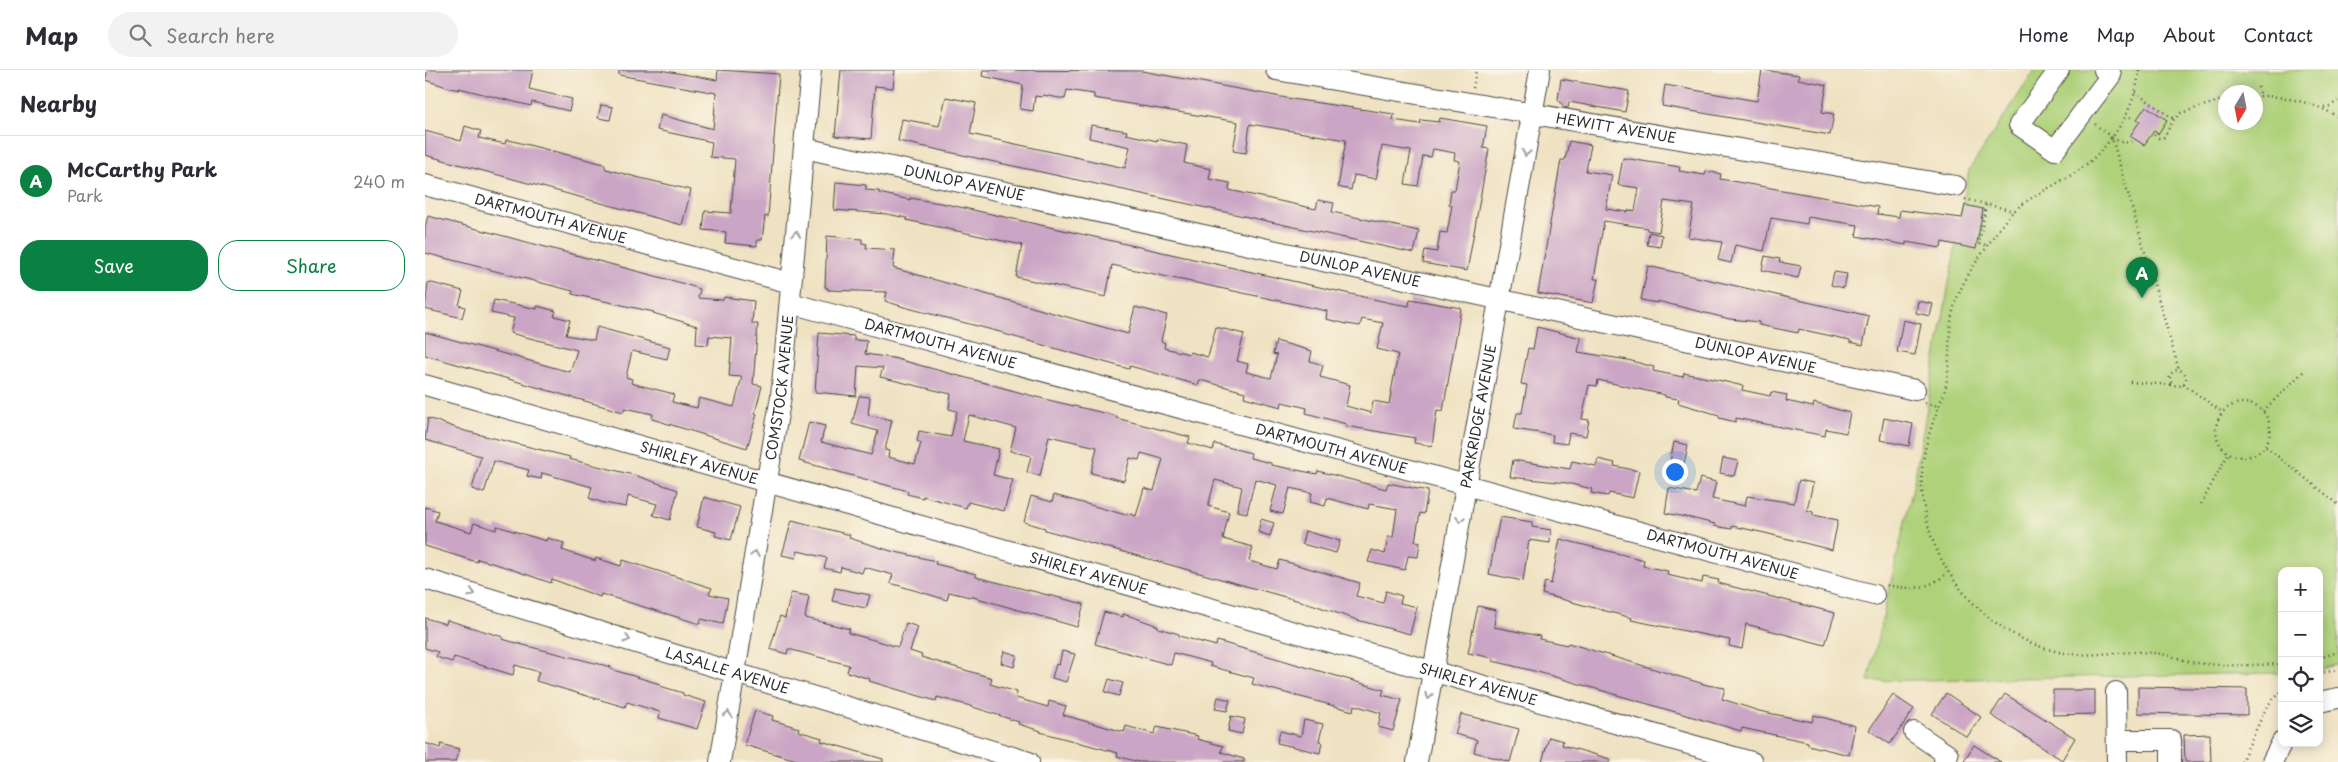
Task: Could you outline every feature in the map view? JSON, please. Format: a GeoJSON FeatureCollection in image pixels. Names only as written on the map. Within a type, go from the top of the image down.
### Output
{"type":"FeatureCollection","features":[{"type":"Feature","properties":{"kind":"street","name":"COMSTOCK AVENUE"},"geometry":{"type":"LineString","coordinates":[[720,762],[781,396],[811,70]]}},
{"type":"Feature","properties":{"kind":"street","name":"HEWITT AVENUE"},"geometry":{"type":"LineString","coordinates":[[1276,70],[1532,113],[1959,192]]}},
{"type":"Feature","properties":{"kind":"street","name":"PARKRIDGE AVENUE"},"geometry":{"type":"LineString","coordinates":[[1417,762],[1501,300],[1540,70]]}},
{"type":"Feature","properties":{"kind":"street"},"geometry":{"type":"LineString","coordinates":[[2059,70],[2019,125],[2055,150],[2111,75],[2104,70]]}},
{"type":"Feature","properties":{"kind":"street","name":"DUNLOP AVENUE"},"geometry":{"type":"LineString","coordinates":[[804,148],[1501,300],[1917,396]]}},
{"type":"Feature","properties":{"kind":"street","name":"DARTMOUTH AVENUE"},"geometry":{"type":"LineString","coordinates":[[425,184],[791,282]]}},
{"type":"Feature","properties":{"kind":"street","name":"DARTMOUTH AVENUE"},"geometry":{"type":"LineString","coordinates":[[790,303],[1467,484],[1879,590]]}},
{"type":"Feature","properties":{"kind":"street","name":"SHIRLEY AVENUE"},"geometry":{"type":"LineString","coordinates":[[425,385],[1433,673],[1752,762]]}},
{"type":"Feature","properties":{"kind":"street","name":"LASALLE AVENUE"},"geometry":{"type":"LineString","coordinates":[[425,579],[735,671],[1029,762]]}},
{"type":"Feature","properties":{"kind":"street"},"geometry":{"type":"LineString","coordinates":[[2115,692],[2117,762]]}},
{"type":"Feature","properties":{"kind":"street"},"geometry":{"type":"LineString","coordinates":[[2323,701],[2338,698]]}},
{"type":"Feature","properties":{"kind":"street"},"geometry":{"type":"LineString","coordinates":[[1914,732],[1948,755],[1944,762]]}},
{"type":"Feature","properties":{"kind":"street"},"geometry":{"type":"LineString","coordinates":[[2117,740],[2171,740],[2171,762]]}},
{"type":"Feature","properties":{"kind":"street"},"geometry":{"type":"LineString","coordinates":[[2272,762],[2280,747]]}},
{"type":"Feature","properties":{"kind":"path"},"geometry":{"type":"LineString","coordinates":[[1473,91],[1476,70]]}},
{"type":"Feature","properties":{"kind":"path"},"geometry":{"type":"LineString","coordinates":[[2139,70],[2133,102],[2112,138],[2079,170],[2014,211],[1973,267],[1952,313],[1947,378],[1929,430],[1923,458],[1922,487],[1925,516],[1936,550],[1948,572],[1971,602],[1987,616],[2036,645],[2060,652],[2082,655],[2152,652],[2171,655],[2190,662],[2231,665],[2278,664]]}},
{"type":"Feature","properties":{"kind":"path"},"geometry":{"type":"LineString","coordinates":[[2135,92],[2175,119]]}},
{"type":"Feature","properties":{"kind":"path"},"geometry":{"type":"LineString","coordinates":[[2263,96],[2323,107],[2330,106],[2338,101]]}},
{"type":"Feature","properties":{"kind":"path"},"geometry":{"type":"LineString","coordinates":[[2154,135],[2159,138],[2165,137],[2175,119],[2181,113],[2218,101]]}},
{"type":"Feature","properties":{"kind":"path"},"geometry":{"type":"LineString","coordinates":[[2323,107],[2338,117]]}},
{"type":"Feature","properties":{"kind":"path"},"geometry":{"type":"LineString","coordinates":[[2126,114],[2134,120]]}},
{"type":"Feature","properties":{"kind":"path"},"geometry":{"type":"LineString","coordinates":[[2095,124],[2112,138],[2124,143],[2133,141]]}},
{"type":"Feature","properties":{"kind":"path"},"geometry":{"type":"LineString","coordinates":[[2112,138],[2179,370],[2184,373],[2183,384]]}},
{"type":"Feature","properties":{"kind":"path"},"geometry":{"type":"LineString","coordinates":[[1959,192],[1986,205],[2014,211]]}},
{"type":"Feature","properties":{"kind":"path"},"geometry":{"type":"LineString","coordinates":[[1986,205],[1979,244],[1988,245]]}},
{"type":"Feature","properties":{"kind":"path"},"geometry":{"type":"LineString","coordinates":[[2173,385],[2170,375],[2174,371],[2179,370]]}},
{"type":"Feature","properties":{"kind":"path"},"geometry":{"type":"LineString","coordinates":[[2263,411],[2304,371]]}},
{"type":"Feature","properties":{"kind":"path"},"geometry":{"type":"LineString","coordinates":[[2130,382],[2183,384],[2222,412]]}},
{"type":"Feature","properties":{"kind":"path"},"geometry":{"type":"LineString","coordinates":[[1917,396],[1938,406]]}},
{"type":"Feature","properties":{"kind":"path"},"geometry":{"type":"LineString","coordinates":[[2243,403],[2254,405],[2263,411],[2269,419],[2271,429],[2266,447],[2258,454],[2248,458],[2238,458],[2228,454],[2220,446],[2216,434],[2217,422],[2222,412],[2231,405],[2243,403]]}},
{"type":"Feature","properties":{"kind":"path"},"geometry":{"type":"LineString","coordinates":[[2266,447],[2338,504]]}},
{"type":"Feature","properties":{"kind":"path"},"geometry":{"type":"LineString","coordinates":[[2201,504],[2228,454]]}},
{"type":"Feature","properties":{"kind":"path"},"geometry":{"type":"LineString","coordinates":[[1879,590],[1917,589],[1938,581],[1948,572]]}},
{"type":"Feature","properties":{"kind":"path"},"geometry":{"type":"LineString","coordinates":[[2322,657],[2338,652]]}},
{"type":"Feature","properties":{"kind":"path"},"geometry":{"type":"LineString","coordinates":[[2323,672],[2338,670]]}},
{"type":"Feature","properties":{"kind":"path"},"geometry":{"type":"LineString","coordinates":[[2241,762],[2267,706],[2278,695]]}},
{"type":"Feature","properties":{"kind":"green space"},"geometry":{"type":"Polygon","coordinates":[[[2035,70],[2338,70],[2338,664],[2323,669],[2323,567],[2278,567],[2278,673],[1868,681],[1913,487],[1969,170],[2035,70]]]}},
{"type":"Feature","properties":{"kind":"building"},"geometry":{"type":"Polygon","coordinates":[[[428,70],[533,70],[529,89],[572,99],[569,111],[532,102],[531,106],[459,88],[459,90],[425,80],[428,70]]]}},
{"type":"Feature","properties":{"kind":"building"},"geometry":{"type":"Polygon","coordinates":[[[619,70],[660,70],[717,80],[718,70],[779,74],[768,217],[765,216],[762,240],[757,240],[757,246],[725,243],[726,232],[703,230],[705,211],[731,213],[735,159],[710,157],[712,142],[657,130],[661,115],[713,129],[716,93],[619,75],[619,70]]]}},
{"type":"Feature","properties":{"kind":"building"},"geometry":{"type":"Polygon","coordinates":[[[841,70],[895,70],[893,88],[875,86],[871,139],[835,136],[841,70]]]}},
{"type":"Feature","properties":{"kind":"building"},"geometry":{"type":"Polygon","coordinates":[[[983,70],[1142,71],[1292,99],[1394,114],[1393,120],[1420,124],[1421,120],[1439,122],[1440,118],[1487,126],[1483,148],[1489,149],[1467,271],[1423,263],[1425,250],[1437,252],[1440,232],[1447,233],[1452,205],[1449,205],[1451,190],[1455,190],[1460,161],[1454,160],[1455,153],[1433,149],[1431,157],[1423,156],[1418,186],[1405,184],[1411,151],[1382,146],[1376,179],[1354,175],[1351,190],[1338,187],[1346,140],[1250,124],[1246,153],[1233,151],[1238,122],[1094,98],[1094,94],[1067,90],[1065,99],[1043,95],[1042,97],[1035,96],[1033,111],[1020,109],[1023,85],[982,76],[983,70]]]}},
{"type":"Feature","properties":{"kind":"building"},"geometry":{"type":"Polygon","coordinates":[[[1762,70],[1799,75],[1798,79],[1827,85],[1822,112],[1834,114],[1830,135],[1662,106],[1665,85],[1757,101],[1762,70]]]}},
{"type":"Feature","properties":{"kind":"building"},"geometry":{"type":"Polygon","coordinates":[[[1561,79],[1629,91],[1625,112],[1569,102],[1568,108],[1564,107],[1558,99],[1561,79]]]}},
{"type":"Feature","properties":{"kind":"building"},"geometry":{"type":"Polygon","coordinates":[[[946,97],[976,103],[970,134],[1125,168],[1130,147],[1089,138],[1091,125],[1127,131],[1126,134],[1157,141],[1157,139],[1187,145],[1184,163],[1211,169],[1209,179],[1230,183],[1229,190],[1316,209],[1318,200],[1334,203],[1332,212],[1419,231],[1414,253],[898,141],[902,119],[939,126],[946,97]]]}},
{"type":"Feature","properties":{"kind":"building"},"geometry":{"type":"Polygon","coordinates":[[[601,105],[613,107],[610,120],[598,118],[601,105]]]}},
{"type":"Feature","properties":{"kind":"building"},"geometry":{"type":"Polygon","coordinates":[[[2146,106],[2167,120],[2158,134],[2154,131],[2144,145],[2130,136],[2140,121],[2137,119],[2146,106]]]}},
{"type":"Feature","properties":{"kind":"building"},"geometry":{"type":"Polygon","coordinates":[[[465,126],[481,131],[479,138],[505,144],[506,140],[509,140],[604,164],[606,169],[691,190],[682,225],[425,155],[425,131],[461,141],[465,126]]]}},
{"type":"Feature","properties":{"kind":"building"},"geometry":{"type":"Polygon","coordinates":[[[1569,141],[1591,145],[1586,171],[1612,175],[1606,209],[1635,211],[1639,188],[1618,185],[1623,158],[1680,167],[1679,171],[1705,175],[1706,171],[1721,174],[1720,179],[1878,207],[1877,214],[1899,217],[1900,210],[1962,218],[1965,205],[1983,209],[1976,249],[1942,242],[1941,248],[1906,242],[1906,245],[1856,236],[1858,225],[1808,217],[1807,224],[1771,218],[1764,251],[1735,245],[1731,263],[1718,260],[1722,242],[1688,237],[1694,205],[1664,201],[1659,232],[1647,230],[1647,228],[1604,221],[1594,279],[1598,279],[1593,303],[1538,293],[1561,160],[1565,160],[1569,141]]]}},
{"type":"Feature","properties":{"kind":"building"},"geometry":{"type":"Polygon","coordinates":[[[836,182],[866,185],[866,190],[879,191],[879,193],[910,200],[910,198],[946,204],[1391,303],[1409,306],[1410,299],[1461,308],[1443,411],[1437,410],[1432,446],[1414,443],[1415,438],[1346,426],[1346,424],[1306,413],[1307,408],[1282,402],[1281,407],[1244,397],[1245,392],[1200,380],[1198,385],[1130,366],[1129,369],[904,307],[885,301],[887,292],[828,290],[825,287],[827,236],[862,239],[862,243],[867,244],[866,248],[895,250],[893,268],[1128,334],[1135,307],[1167,315],[1161,341],[1165,343],[1164,348],[1208,357],[1216,327],[1244,334],[1237,361],[1248,364],[1246,372],[1271,378],[1277,355],[1273,354],[1276,341],[1312,351],[1310,361],[1323,365],[1320,377],[1350,385],[1346,406],[1371,413],[1373,401],[1389,404],[1398,354],[1377,349],[1383,323],[1362,319],[1360,326],[1347,324],[1326,319],[1327,311],[1112,265],[1106,297],[1016,277],[1022,245],[906,220],[907,218],[887,214],[834,210],[836,182]]]}},
{"type":"Feature","properties":{"kind":"building"},"geometry":{"type":"Polygon","coordinates":[[[428,216],[678,282],[700,289],[698,298],[723,300],[724,297],[754,301],[752,324],[758,324],[753,384],[762,386],[755,413],[757,414],[747,448],[652,419],[653,414],[625,408],[623,412],[425,355],[425,332],[570,372],[577,350],[510,333],[514,318],[491,313],[494,300],[537,309],[537,306],[556,311],[554,316],[570,320],[566,335],[594,340],[597,327],[670,347],[667,359],[632,351],[626,377],[632,379],[631,383],[674,394],[672,402],[697,408],[699,398],[734,407],[742,377],[729,376],[732,338],[709,336],[708,345],[696,344],[697,326],[654,312],[572,294],[573,291],[425,253],[425,227],[428,216]]]}},
{"type":"Feature","properties":{"kind":"building"},"geometry":{"type":"Polygon","coordinates":[[[1649,232],[1662,235],[1660,247],[1647,245],[1649,232]]]}},
{"type":"Feature","properties":{"kind":"building"},"geometry":{"type":"Polygon","coordinates":[[[1765,256],[1780,259],[1779,262],[1801,266],[1798,278],[1762,270],[1765,256]]]}},
{"type":"Feature","properties":{"kind":"building"},"geometry":{"type":"Polygon","coordinates":[[[1648,266],[1869,316],[1863,345],[1850,342],[1850,340],[1799,329],[1798,333],[1759,325],[1759,322],[1730,319],[1657,301],[1657,303],[1641,300],[1648,266]]]}},
{"type":"Feature","properties":{"kind":"building"},"geometry":{"type":"Polygon","coordinates":[[[1834,272],[1847,274],[1844,288],[1831,285],[1834,272]]]}},
{"type":"Feature","properties":{"kind":"building"},"geometry":{"type":"Polygon","coordinates":[[[428,282],[463,291],[459,305],[465,307],[462,318],[425,309],[428,282]]]}},
{"type":"Feature","properties":{"kind":"building"},"geometry":{"type":"Polygon","coordinates":[[[1918,301],[1933,304],[1930,316],[1916,313],[1918,301]]]}},
{"type":"Feature","properties":{"kind":"building"},"geometry":{"type":"Polygon","coordinates":[[[1903,320],[1921,324],[1915,355],[1897,352],[1903,320]]]}},
{"type":"Feature","properties":{"kind":"building"},"geometry":{"type":"Polygon","coordinates":[[[1537,327],[1581,338],[1578,352],[1628,360],[1654,367],[1653,371],[1683,377],[1684,373],[1722,381],[1743,386],[1742,390],[1770,396],[1771,392],[1787,395],[1786,401],[1813,407],[1814,403],[1850,413],[1846,433],[1826,429],[1825,436],[1736,418],[1736,422],[1678,403],[1679,399],[1598,380],[1597,386],[1589,385],[1582,419],[1589,420],[1586,436],[1569,433],[1567,444],[1552,442],[1553,435],[1514,429],[1517,413],[1522,413],[1527,385],[1521,384],[1528,348],[1533,349],[1537,327]]]}},
{"type":"Feature","properties":{"kind":"building"},"geometry":{"type":"Polygon","coordinates":[[[819,333],[854,336],[854,340],[867,341],[865,354],[893,358],[1044,399],[1117,416],[1116,418],[1190,437],[1188,443],[1213,450],[1215,444],[1251,453],[1250,458],[1271,463],[1271,465],[1317,474],[1318,471],[1386,489],[1388,483],[1428,491],[1424,514],[1420,513],[1415,541],[1420,542],[1418,557],[1408,556],[1405,570],[1368,562],[1372,550],[1385,554],[1388,537],[1393,537],[1397,509],[1369,504],[1368,509],[1327,498],[1325,506],[1310,502],[1312,493],[1290,488],[1283,514],[1270,511],[1277,485],[1255,479],[1247,513],[1237,511],[1242,487],[1215,480],[1208,506],[1229,512],[1223,539],[1253,547],[1249,561],[1277,569],[1280,560],[1360,583],[1356,596],[1383,603],[1386,591],[1402,596],[1400,603],[1417,607],[1410,634],[1357,620],[1314,605],[1045,530],[1045,528],[1024,522],[1031,496],[1052,502],[1054,495],[1126,515],[1127,513],[1136,516],[1144,488],[1154,491],[1163,459],[1141,453],[1139,460],[1130,458],[1124,481],[1091,473],[1097,447],[1049,436],[1040,476],[1027,472],[1031,456],[1010,451],[1016,428],[969,415],[963,441],[999,449],[993,475],[1013,480],[1004,511],[968,502],[966,508],[923,496],[923,498],[907,494],[908,491],[799,461],[809,422],[825,426],[821,442],[871,455],[878,431],[852,424],[859,396],[870,397],[868,415],[892,420],[885,450],[889,451],[888,457],[915,464],[921,443],[917,441],[919,431],[951,437],[957,411],[949,409],[951,394],[880,377],[883,368],[858,366],[856,396],[815,392],[819,333]]]}},
{"type":"Feature","properties":{"kind":"building"},"geometry":{"type":"Polygon","coordinates":[[[428,418],[465,431],[570,457],[569,459],[634,475],[678,490],[670,520],[653,515],[657,504],[628,496],[626,507],[604,503],[589,498],[592,487],[542,473],[541,479],[527,476],[529,470],[494,461],[484,493],[472,489],[481,456],[425,440],[428,418]]]}},
{"type":"Feature","properties":{"kind":"building"},"geometry":{"type":"Polygon","coordinates":[[[1884,418],[1913,424],[1909,446],[1880,440],[1884,418]]]}},
{"type":"Feature","properties":{"kind":"building"},"geometry":{"type":"Polygon","coordinates":[[[1674,442],[1688,445],[1684,464],[1670,462],[1674,442]]]}},
{"type":"Feature","properties":{"kind":"building"},"geometry":{"type":"Polygon","coordinates":[[[1723,458],[1738,461],[1734,476],[1720,473],[1723,458]]]}},
{"type":"Feature","properties":{"kind":"building"},"geometry":{"type":"Polygon","coordinates":[[[1598,459],[1615,463],[1614,466],[1639,471],[1633,498],[1609,493],[1608,496],[1591,493],[1592,489],[1567,483],[1510,477],[1513,460],[1570,469],[1572,461],[1596,466],[1598,459]]]}},
{"type":"Feature","properties":{"kind":"building"},"geometry":{"type":"Polygon","coordinates":[[[1700,478],[1716,482],[1712,499],[1745,506],[1747,496],[1794,503],[1799,480],[1813,483],[1807,510],[1813,512],[1813,515],[1838,520],[1832,550],[1765,533],[1732,526],[1732,529],[1714,526],[1715,524],[1665,513],[1669,488],[1696,493],[1700,478]]]}},
{"type":"Feature","properties":{"kind":"building"},"geometry":{"type":"Polygon","coordinates":[[[704,497],[740,507],[731,540],[715,536],[716,532],[697,527],[704,497]]]}},
{"type":"Feature","properties":{"kind":"building"},"geometry":{"type":"Polygon","coordinates":[[[425,507],[438,511],[435,521],[471,532],[474,523],[496,530],[497,526],[546,541],[547,538],[564,543],[562,550],[595,561],[596,558],[621,566],[623,560],[712,588],[709,594],[728,598],[723,624],[701,619],[700,624],[601,594],[600,597],[552,579],[551,583],[502,566],[478,559],[477,562],[425,546],[425,507]]]}},
{"type":"Feature","properties":{"kind":"building"},"geometry":{"type":"Polygon","coordinates":[[[1500,517],[1532,522],[1532,527],[1551,530],[1550,543],[1529,540],[1523,581],[1489,574],[1500,517]]]}},
{"type":"Feature","properties":{"kind":"building"},"geometry":{"type":"Polygon","coordinates":[[[1261,519],[1274,523],[1270,536],[1258,532],[1261,519]]]}},
{"type":"Feature","properties":{"kind":"building"},"geometry":{"type":"Polygon","coordinates":[[[792,520],[850,535],[849,538],[891,551],[936,561],[935,564],[976,574],[976,577],[1084,604],[1077,627],[970,596],[949,592],[947,600],[890,583],[893,575],[864,567],[862,573],[841,567],[840,572],[824,568],[827,558],[798,551],[796,558],[782,555],[792,520]]]}},
{"type":"Feature","properties":{"kind":"building"},"geometry":{"type":"Polygon","coordinates":[[[1305,531],[1340,541],[1336,553],[1302,544],[1305,531]]]}},
{"type":"Feature","properties":{"kind":"building"},"geometry":{"type":"Polygon","coordinates":[[[1560,539],[1644,560],[1643,566],[1668,571],[1667,575],[1702,583],[1703,577],[1719,580],[1718,583],[1835,613],[1825,645],[1746,624],[1742,649],[1729,646],[1730,640],[1631,620],[1632,618],[1542,594],[1545,582],[1551,584],[1560,539]]]}},
{"type":"Feature","properties":{"kind":"building"},"geometry":{"type":"Polygon","coordinates":[[[835,588],[870,595],[866,608],[832,601],[835,588]]]}},
{"type":"Feature","properties":{"kind":"building"},"geometry":{"type":"Polygon","coordinates":[[[791,593],[809,596],[805,618],[850,629],[848,633],[898,647],[906,623],[918,627],[910,651],[922,655],[921,657],[992,678],[990,684],[1017,692],[1016,698],[1048,707],[1049,701],[1066,706],[1063,715],[1124,732],[1126,726],[1154,734],[1157,727],[1198,736],[1197,739],[1223,746],[1221,752],[1244,759],[1244,762],[1139,762],[1117,756],[1118,753],[1040,732],[1018,724],[1019,722],[967,705],[937,697],[936,701],[869,681],[870,679],[847,672],[849,665],[788,649],[787,654],[770,649],[780,616],[785,618],[791,593]]]}},
{"type":"Feature","properties":{"kind":"building"},"geometry":{"type":"Polygon","coordinates":[[[1478,606],[1496,610],[1494,627],[1540,636],[1539,639],[1567,645],[1568,643],[1707,685],[1725,688],[1722,699],[1759,711],[1812,722],[1814,715],[1855,726],[1849,755],[1808,745],[1808,742],[1742,728],[1741,731],[1538,672],[1493,661],[1493,658],[1468,653],[1478,606]]]}},
{"type":"Feature","properties":{"kind":"building"},"geometry":{"type":"Polygon","coordinates":[[[1104,612],[1123,617],[1123,614],[1179,634],[1179,636],[1216,646],[1217,641],[1384,690],[1382,695],[1402,700],[1393,731],[1378,727],[1381,713],[1354,705],[1353,711],[1252,684],[1254,678],[1210,666],[1211,663],[1174,653],[1171,665],[1095,644],[1104,612]]]}},
{"type":"Feature","properties":{"kind":"building"},"geometry":{"type":"Polygon","coordinates":[[[425,618],[446,624],[447,620],[503,637],[502,639],[611,667],[610,669],[660,684],[660,686],[683,693],[683,695],[706,702],[697,729],[659,718],[660,712],[627,702],[625,707],[536,681],[539,672],[515,665],[513,675],[454,657],[452,662],[436,657],[438,652],[425,648],[425,618]]]}},
{"type":"Feature","properties":{"kind":"building"},"geometry":{"type":"Polygon","coordinates":[[[1004,651],[1017,655],[1014,667],[1001,663],[1004,651]]]}},
{"type":"Feature","properties":{"kind":"building"},"geometry":{"type":"Polygon","coordinates":[[[1062,651],[1075,654],[1066,682],[1052,678],[1056,664],[1059,665],[1062,651]]]}},
{"type":"Feature","properties":{"kind":"building"},"geometry":{"type":"Polygon","coordinates":[[[1109,679],[1123,683],[1119,696],[1105,692],[1109,679]]]}},
{"type":"Feature","properties":{"kind":"building"},"geometry":{"type":"Polygon","coordinates":[[[2138,687],[2247,689],[2247,715],[2138,713],[2138,687]]]}},
{"type":"Feature","properties":{"kind":"building"},"geometry":{"type":"Polygon","coordinates":[[[2053,690],[2095,690],[2095,714],[2053,715],[2053,690]]]}},
{"type":"Feature","properties":{"kind":"building"},"geometry":{"type":"Polygon","coordinates":[[[1946,693],[1981,717],[1967,737],[1932,714],[1946,693]]]}},
{"type":"Feature","properties":{"kind":"building"},"geometry":{"type":"Polygon","coordinates":[[[2005,694],[2075,738],[2062,760],[1991,715],[2005,694]]]}},
{"type":"Feature","properties":{"kind":"building"},"geometry":{"type":"Polygon","coordinates":[[[1893,695],[1914,709],[1890,744],[1869,730],[1893,695]]]}},
{"type":"Feature","properties":{"kind":"building"},"geometry":{"type":"Polygon","coordinates":[[[1218,697],[1230,700],[1227,711],[1215,709],[1218,697]]]}},
{"type":"Feature","properties":{"kind":"building"},"geometry":{"type":"Polygon","coordinates":[[[755,711],[773,716],[772,720],[799,728],[798,731],[822,738],[821,741],[883,759],[883,762],[797,762],[797,760],[744,745],[755,711]]]}},
{"type":"Feature","properties":{"kind":"building"},"geometry":{"type":"Polygon","coordinates":[[[1461,714],[1519,729],[1510,762],[1474,752],[1477,740],[1455,734],[1461,714]]]}},
{"type":"Feature","properties":{"kind":"building"},"geometry":{"type":"Polygon","coordinates":[[[1231,716],[1245,719],[1242,734],[1228,731],[1231,716]]]}},
{"type":"Feature","properties":{"kind":"building"},"geometry":{"type":"Polygon","coordinates":[[[1304,720],[1323,724],[1319,741],[1322,742],[1320,753],[1277,743],[1280,731],[1301,736],[1304,720]]]}},
{"type":"Feature","properties":{"kind":"building"},"geometry":{"type":"Polygon","coordinates":[[[2210,734],[2211,762],[2185,762],[2184,735],[2210,734]]]}},
{"type":"Feature","properties":{"kind":"building"},"geometry":{"type":"Polygon","coordinates":[[[1549,737],[1563,741],[1562,745],[1610,759],[1610,762],[1542,762],[1549,737]]]}},
{"type":"Feature","properties":{"kind":"building"},"geometry":{"type":"Polygon","coordinates":[[[425,743],[440,748],[441,744],[459,749],[455,762],[425,762],[425,743]]]}},
{"type":"Feature","properties":{"kind":"building"},"geometry":{"type":"Polygon","coordinates":[[[1974,745],[2001,762],[1963,762],[1974,745]]]}},
{"type":"Feature","properties":{"kind":"place","name":"McCarthy Park"},"geometry":{"type":"Point","coordinates":[2142,298]}}]}
